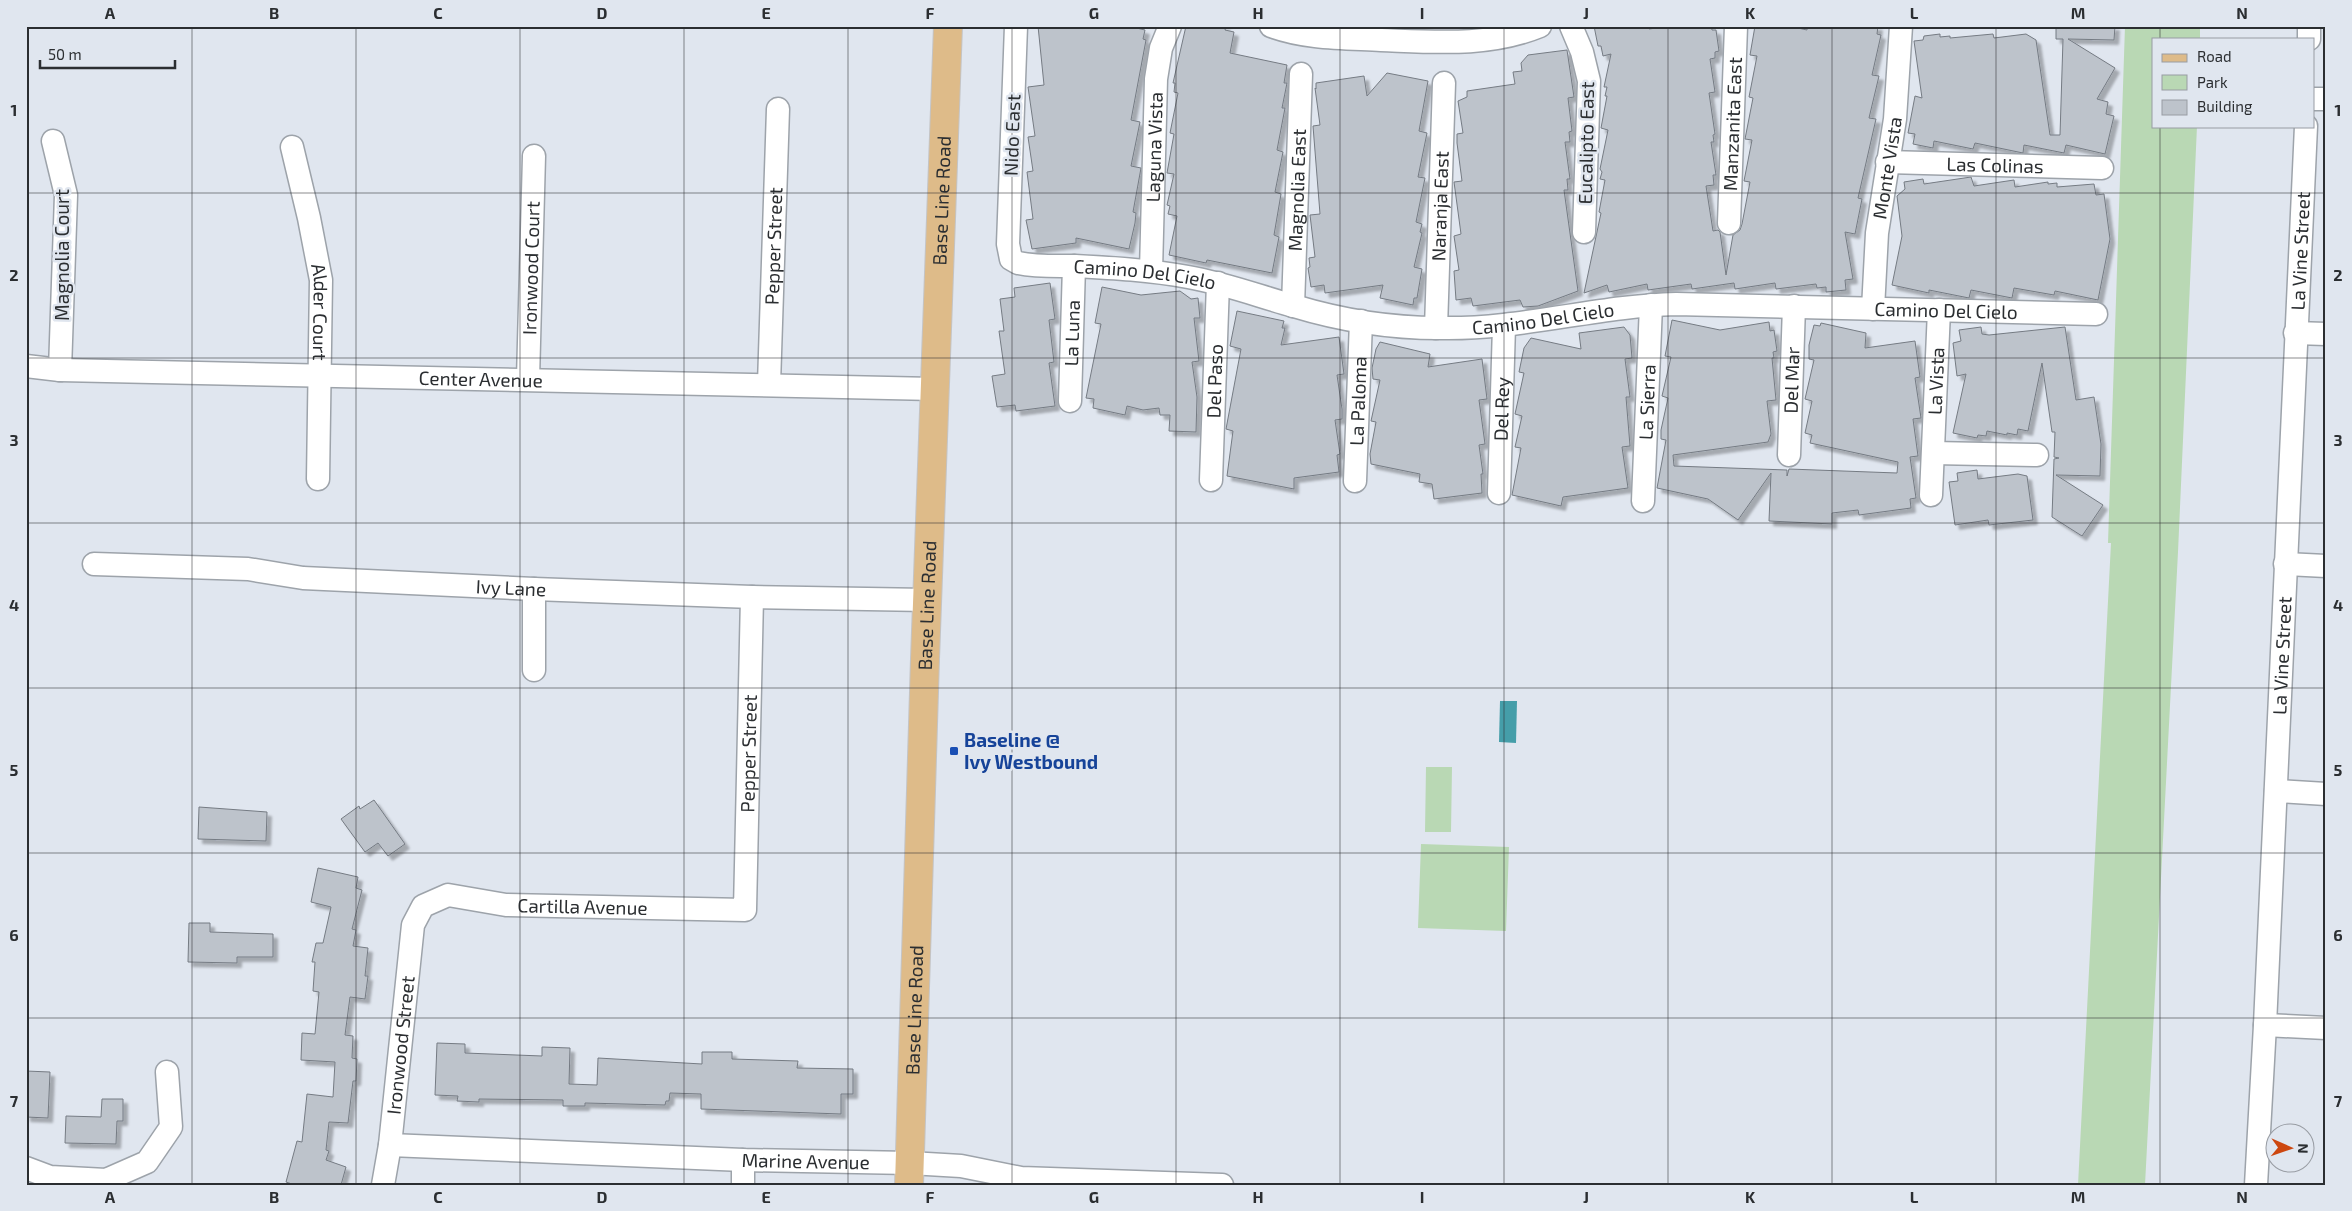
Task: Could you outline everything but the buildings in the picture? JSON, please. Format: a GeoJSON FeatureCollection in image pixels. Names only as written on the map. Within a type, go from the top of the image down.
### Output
{"type":"FeatureCollection","features":[{"type":"Feature","properties":{"kind":"main road","name":"Base Line Road"},"geometry":{"type":"LineString","coordinates":[[910,1174],[927,600],[948,26]]}},
{"type":"Feature","properties":{"kind":"street","name":"Nido East"},"geometry":{"type":"LineString","coordinates":[[1008,244],[1016,26]]}},
{"type":"Feature","properties":{"kind":"street","name":"Laguna Vista"},"geometry":{"type":"LineString","coordinates":[[1151,271],[1156,79],[1161,48],[1170,26]]}},
{"type":"Feature","properties":{"kind":"street"},"geometry":{"type":"LineString","coordinates":[[1271,26],[1312,36],[1448,42],[1488,40],[1514,35],[1540,26]]}},
{"type":"Feature","properties":{"kind":"street","name":"Eucalipto East"},"geometry":{"type":"LineString","coordinates":[[1570,26],[1582,52],[1589,81],[1584,232]]}},
{"type":"Feature","properties":{"kind":"street","name":"Manzanita East"},"geometry":{"type":"LineString","coordinates":[[1729,223],[1736,26]]}},
{"type":"Feature","properties":{"kind":"street","name":"Monte Vista"},"geometry":{"type":"LineString","coordinates":[[1873,309],[1877,233],[1897,96],[1901,26]]}},
{"type":"Feature","properties":{"kind":"street","name":"Magnolia East"},"geometry":{"type":"LineString","coordinates":[[1293,306],[1301,74]]}},
{"type":"Feature","properties":{"kind":"street","name":"Naranja East"},"geometry":{"type":"LineString","coordinates":[[1436,328],[1444,83]]}},
{"type":"Feature","properties":{"kind":"street","name":"Pepper Street"},"geometry":{"type":"LineString","coordinates":[[769,384],[778,109]]}},
{"type":"Feature","properties":{"kind":"street","name":"La Vine Street"},"geometry":{"type":"LineString","coordinates":[[2256,1185],[2306,128]]}},
{"type":"Feature","properties":{"kind":"street","name":"Magnolia Court"},"geometry":{"type":"LineString","coordinates":[[53,141],[66,195],[60,370]]}},
{"type":"Feature","properties":{"kind":"street","name":"Alder Court"},"geometry":{"type":"LineString","coordinates":[[292,147],[321,280],[318,479]]}},
{"type":"Feature","properties":{"kind":"street","name":"Ironwood Court"},"geometry":{"type":"LineString","coordinates":[[528,379],[534,156]]}},
{"type":"Feature","properties":{"kind":"street","name":"Las Colinas"},"geometry":{"type":"LineString","coordinates":[[1888,162],[2102,168]]}},
{"type":"Feature","properties":{"kind":"street","name":"Camino Del Cielo"},"geometry":{"type":"LineString","coordinates":[[1008,244],[1012,259],[1018,263],[1151,271],[1218,283],[1293,306],[1361,320],[1436,328],[1504,326],[1651,305],[1794,306],[2096,314]]}},
{"type":"Feature","properties":{"kind":"street","name":"La Luna"},"geometry":{"type":"LineString","coordinates":[[1070,402],[1074,266]]}},
{"type":"Feature","properties":{"kind":"street","name":"Del Paso"},"geometry":{"type":"LineString","coordinates":[[1211,480],[1218,283]]}},
{"type":"Feature","properties":{"kind":"street","name":"La Sierra"},"geometry":{"type":"LineString","coordinates":[[1643,501],[1651,305]]}},
{"type":"Feature","properties":{"kind":"street","name":"Del Mar"},"geometry":{"type":"LineString","coordinates":[[1789,455],[1794,306]]}},
{"type":"Feature","properties":{"kind":"street","name":"La Vista"},"geometry":{"type":"LineString","coordinates":[[1931,496],[1939,310]]}},
{"type":"Feature","properties":{"kind":"street","name":"La Paloma"},"geometry":{"type":"LineString","coordinates":[[1356,481],[1361,320]]}},
{"type":"Feature","properties":{"kind":"street","name":"Del Rey"},"geometry":{"type":"LineString","coordinates":[[1499,493],[1504,326]]}},
{"type":"Feature","properties":{"kind":"street"},"geometry":{"type":"LineString","coordinates":[[2295,333],[2326,334]]}},
{"type":"Feature","properties":{"kind":"street","name":"Center Avenue"},"geometry":{"type":"LineString","coordinates":[[26,366],[60,370],[320,374],[934,389]]}},
{"type":"Feature","properties":{"kind":"street"},"geometry":{"type":"LineString","coordinates":[[1933,453],[2037,456]]}},
{"type":"Feature","properties":{"kind":"street","name":"Ivy Lane"},"geometry":{"type":"LineString","coordinates":[[94,564],[248,569],[303,578],[534,589],[752,597],[927,600]]}},
{"type":"Feature","properties":{"kind":"street"},"geometry":{"type":"LineString","coordinates":[[2285,564],[2326,566]]}},
{"type":"Feature","properties":{"kind":"street"},"geometry":{"type":"LineString","coordinates":[[534,589],[534,670]]}},
{"type":"Feature","properties":{"kind":"street","name":"Pepper Street"},"geometry":{"type":"LineString","coordinates":[[745,910],[752,597]]}},
{"type":"Feature","properties":{"kind":"street"},"geometry":{"type":"LineString","coordinates":[[2276,791],[2326,794]]}},
{"type":"Feature","properties":{"kind":"street","name":"Cartilla Avenue"},"geometry":{"type":"LineString","coordinates":[[423,906],[448,895],[506,905],[745,910]]}},
{"type":"Feature","properties":{"kind":"street","name":"Ironwood Street"},"geometry":{"type":"LineString","coordinates":[[383,1185],[390,1145],[413,924],[423,906]]}},
{"type":"Feature","properties":{"kind":"street"},"geometry":{"type":"LineString","coordinates":[[2265,1025],[2326,1028]]}},
{"type":"Feature","properties":{"kind":"street"},"geometry":{"type":"LineString","coordinates":[[26,1168],[50,1177],[106,1180],[147,1162],[171,1126],[167,1072]]}},
{"type":"Feature","properties":{"kind":"street","name":"Marine Avenue"},"geometry":{"type":"LineString","coordinates":[[390,1145],[743,1160],[910,1174],[961,1166],[1021,1178],[1080,1183],[1222,1185]]}},
{"type":"Feature","properties":{"kind":"street"},"geometry":{"type":"LineString","coordinates":[[743,1160],[743,1185]]}},
{"type":"Feature","properties":{"kind":"green space"},"geometry":{"type":"Polygon","coordinates":[[[2125,26],[2200,26],[2200,38],[2152,38],[2152,128],[2197,128],[2178,552],[2145,1185],[2078,1185],[2111,543],[2108,543],[2125,26]]]}},
{"type":"Feature","properties":{"kind":"green space"},"geometry":{"type":"Polygon","coordinates":[[[1426,767],[1452,767],[1451,832],[1425,832],[1426,767]]]}},
{"type":"Feature","properties":{"kind":"green space"},"geometry":{"type":"Polygon","coordinates":[[[1421,844],[1509,847],[1506,931],[1418,928],[1421,844]]]}},
{"type":"Feature","properties":{"kind":"water"},"geometry":{"type":"Polygon","coordinates":[[[1500,701],[1517,701],[1516,743],[1499,742],[1500,701]]]}},
{"type":"Feature","properties":{"kind":"place","name":"Baseline @ Ivy Westbound"},"geometry":{"type":"Point","coordinates":[954,751]}}]}
